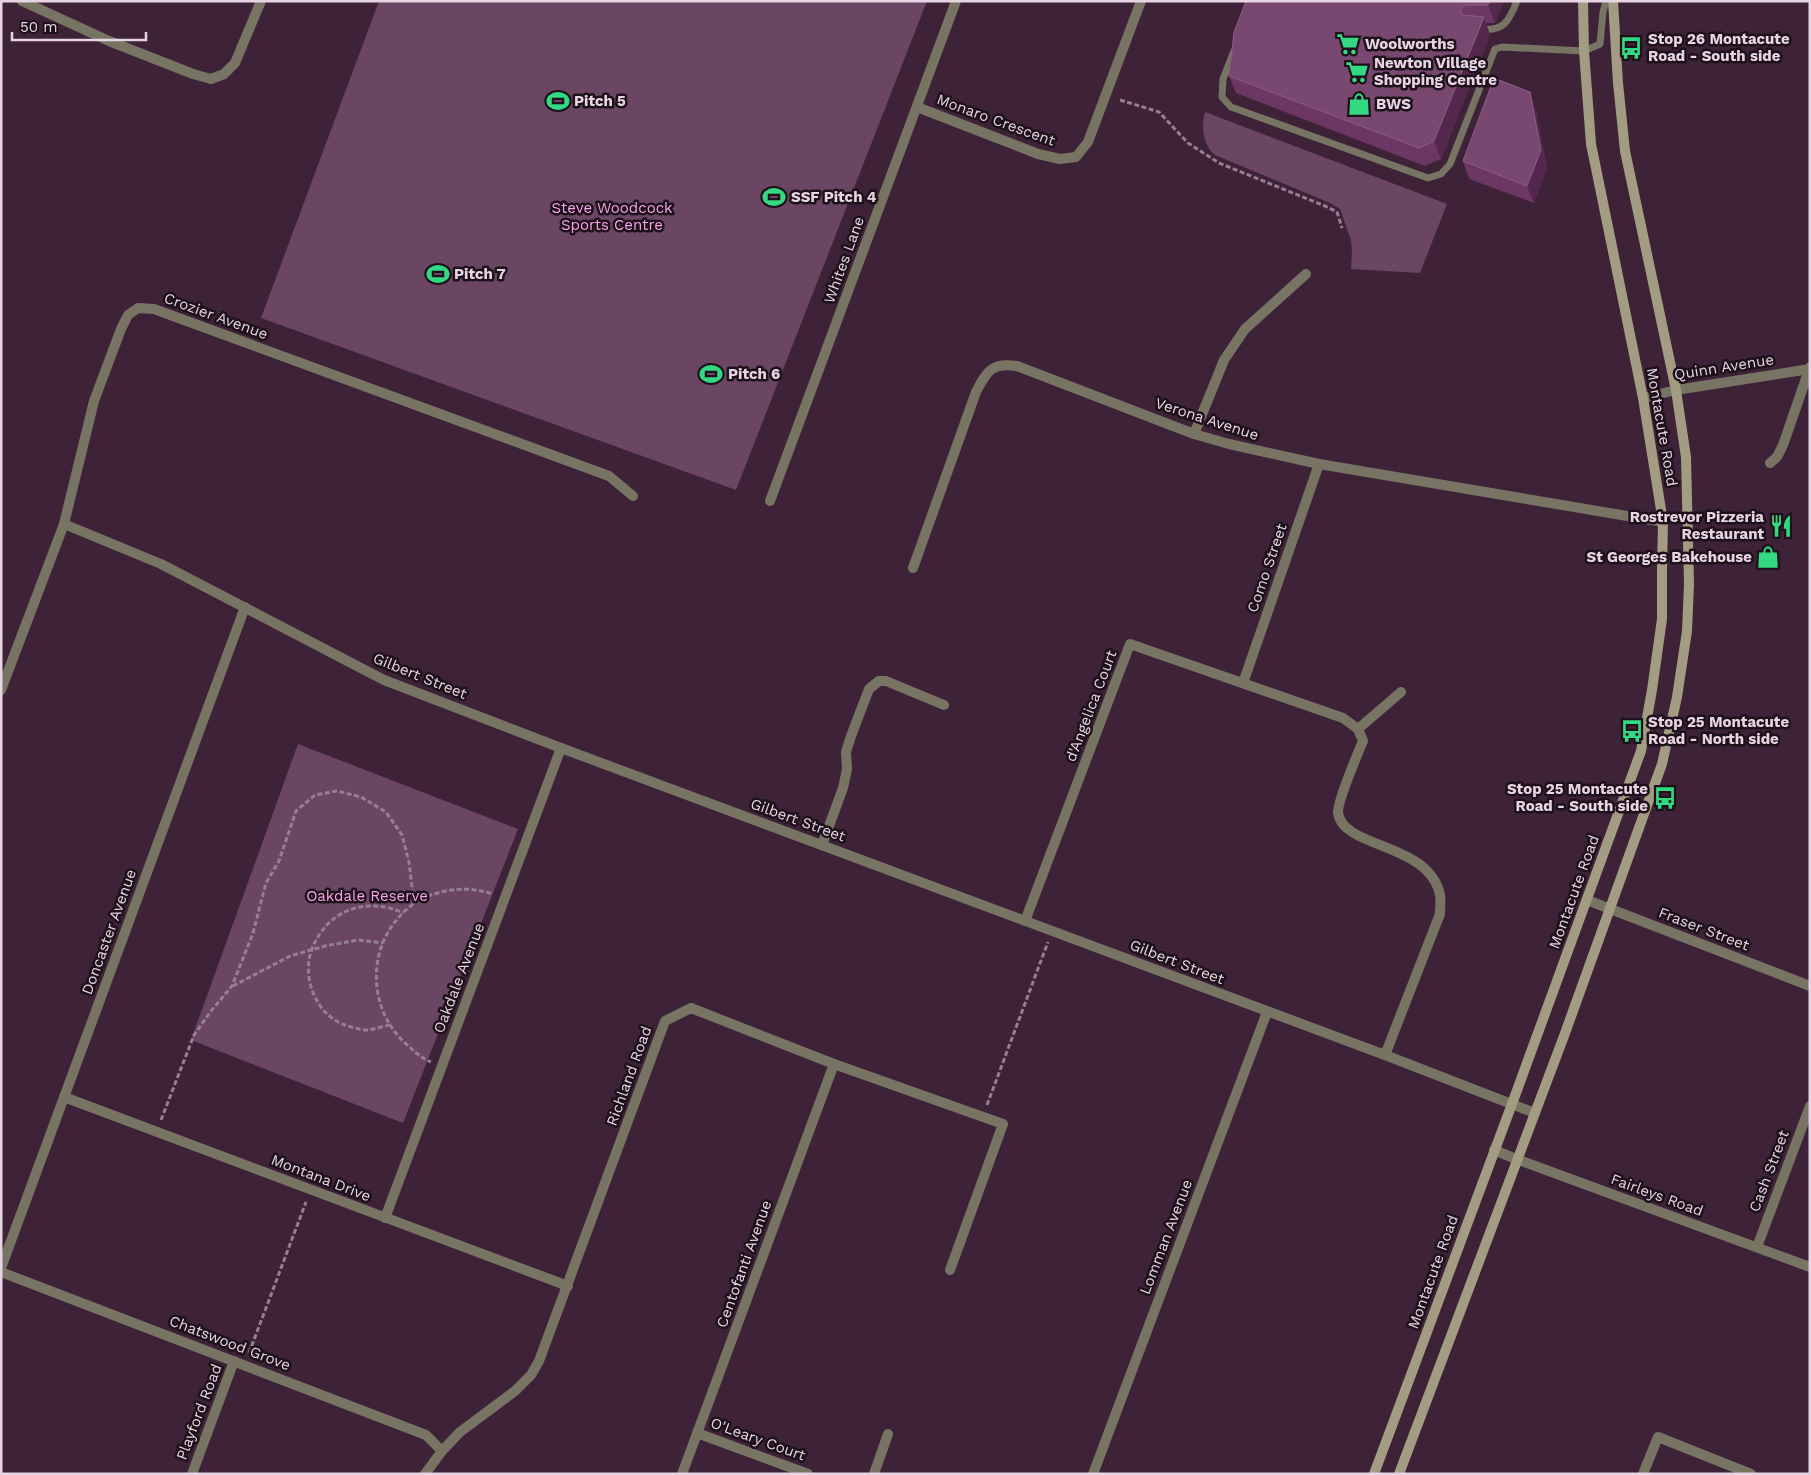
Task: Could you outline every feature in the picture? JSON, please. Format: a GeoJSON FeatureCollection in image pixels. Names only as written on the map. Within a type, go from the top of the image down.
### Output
{"type":"FeatureCollection","features":[{"type":"Feature","properties":{"kind":"main road","name":"Montacute Road"},"geometry":{"type":"LineString","coordinates":[[1374,1474],[1641,750],[1652,690],[1662,619],[1663,522],[1643,398],[1591,144],[1584,51],[1583,1]]}},
{"type":"Feature","properties":{"kind":"main road","name":"Montacute Road"},"geometry":{"type":"LineString","coordinates":[[1399,1474],[1516,1159],[1535,1113],[1662,764],[1677,697],[1687,631],[1689,584],[1686,457],[1676,390],[1625,151],[1618,84],[1613,1]]}},
{"type":"Feature","properties":{"kind":"street"},"geometry":{"type":"LineString","coordinates":[[22,1],[109,41],[193,74],[211,79],[224,74],[235,63],[261,1]]}},
{"type":"Feature","properties":{"kind":"street","name":"Whites Lane"},"geometry":{"type":"LineString","coordinates":[[770,500],[956,1]]}},
{"type":"Feature","properties":{"kind":"street","name":"Monaro Crescent"},"geometry":{"type":"LineString","coordinates":[[917,107],[1038,154],[1060,159],[1076,157],[1088,142],[1141,1]]}},
{"type":"Feature","properties":{"kind":"street"},"geometry":{"type":"LineString","coordinates":[[1194,434],[1224,360],[1245,329],[1306,274]]}},
{"type":"Feature","properties":{"kind":"street","name":"Crozier Avenue"},"geometry":{"type":"LineString","coordinates":[[1,690],[64,524],[94,401],[121,329],[128,315],[138,308],[154,309],[610,476],[633,496]]}},
{"type":"Feature","properties":{"kind":"street","name":"Verona Avenue"},"geometry":{"type":"LineString","coordinates":[[913,568],[976,392],[983,378],[992,368],[1003,364],[1017,366],[1194,434],[1229,444],[1319,464],[1663,522]]}},
{"type":"Feature","properties":{"kind":"street"},"geometry":{"type":"LineString","coordinates":[[1770,463],[1777,457],[1810,368]]}},
{"type":"Feature","properties":{"kind":"street","name":"Quinn Avenue"},"geometry":{"type":"LineString","coordinates":[[1643,398],[1676,390],[1810,368]]}},
{"type":"Feature","properties":{"kind":"street","name":"Como Street"},"geometry":{"type":"LineString","coordinates":[[1243,682],[1319,464]]}},
{"type":"Feature","properties":{"kind":"street","name":"Gilbert Street"},"geometry":{"type":"LineString","coordinates":[[64,524],[161,564],[384,680],[1535,1113]]}},
{"type":"Feature","properties":{"kind":"street","name":"Doncaster Avenue"},"geometry":{"type":"LineString","coordinates":[[1,1268],[245,608]]}},
{"type":"Feature","properties":{"kind":"street","name":"d'Angelica Court"},"geometry":{"type":"LineString","coordinates":[[1025,921],[1130,644],[1343,718],[1358,729]]}},
{"type":"Feature","properties":{"kind":"street"},"geometry":{"type":"LineString","coordinates":[[822,845],[843,788],[847,770],[846,752],[869,689],[879,681],[886,681],[944,705]]}},
{"type":"Feature","properties":{"kind":"street"},"geometry":{"type":"LineString","coordinates":[[1385,1055],[1440,914],[1440,895],[1427,871],[1413,858],[1352,833],[1343,823],[1338,812],[1353,764],[1364,741],[1358,729],[1400,692]]}},
{"type":"Feature","properties":{"kind":"street","name":"Oakdale Avenue"},"geometry":{"type":"LineString","coordinates":[[385,1218],[561,748]]}},
{"type":"Feature","properties":{"kind":"street","name":"Fraser Street"},"geometry":{"type":"LineString","coordinates":[[1587,900],[1810,986]]}},
{"type":"Feature","properties":{"kind":"street","name":"Richland Road"},"geometry":{"type":"LineString","coordinates":[[425,1474],[442,1451],[460,1432],[515,1391],[531,1375],[539,1361],[568,1286],[665,1021],[692,1008],[834,1064],[1003,1124],[950,1270]]}},
{"type":"Feature","properties":{"kind":"street","name":"Lomman Avenue"},"geometry":{"type":"LineString","coordinates":[[1092,1474],[1267,1012]]}},
{"type":"Feature","properties":{"kind":"street","name":"Centofanti Avenue"},"geometry":{"type":"LineString","coordinates":[[682,1474],[834,1064]]}},
{"type":"Feature","properties":{"kind":"street","name":"Montana Drive"},"geometry":{"type":"LineString","coordinates":[[64,1097],[568,1286]]}},
{"type":"Feature","properties":{"kind":"street","name":"Cash Street"},"geometry":{"type":"LineString","coordinates":[[1756,1247],[1810,1106]]}},
{"type":"Feature","properties":{"kind":"street","name":"Fairleys Road"},"geometry":{"type":"LineString","coordinates":[[1494,1150],[1810,1267]]}},
{"type":"Feature","properties":{"kind":"street","name":"Chatswood Grove"},"geometry":{"type":"LineString","coordinates":[[1,1272],[426,1435],[442,1451]]}},
{"type":"Feature","properties":{"kind":"street","name":"Playford Road"},"geometry":{"type":"LineString","coordinates":[[192,1474],[234,1361]]}},
{"type":"Feature","properties":{"kind":"street","name":"O'Leary Court"},"geometry":{"type":"LineString","coordinates":[[698,1433],[808,1474]]}},
{"type":"Feature","properties":{"kind":"street"},"geometry":{"type":"LineString","coordinates":[[874,1474],[888,1434]]}},
{"type":"Feature","properties":{"kind":"street"},"geometry":{"type":"LineString","coordinates":[[1643,1474],[1658,1437],[1752,1474]]}},
{"type":"Feature","properties":{"kind":"lane"},"geometry":{"type":"LineString","coordinates":[[1472,28],[1489,30],[1504,25],[1511,16],[1517,1]]}},
{"type":"Feature","properties":{"kind":"lane"},"geometry":{"type":"LineString","coordinates":[[1236,45],[1223,79],[1222,97],[1231,107],[1428,178],[1441,174],[1450,164],[1495,49],[1502,47],[1584,51],[1600,44],[1606,1]]}},
{"type":"Feature","properties":{"kind":"path"},"geometry":{"type":"LineString","coordinates":[[1120,100],[1159,112],[1188,143],[1219,163],[1337,212],[1342,228]]}},
{"type":"Feature","properties":{"kind":"path"},"geometry":{"type":"LineString","coordinates":[[157,1132],[194,1035],[232,986],[253,933],[266,883],[279,861],[296,811],[315,795],[337,791],[361,797],[386,812],[402,835],[409,862],[414,903]]}},
{"type":"Feature","properties":{"kind":"path"},"geometry":{"type":"LineString","coordinates":[[424,1059],[395,1033],[382,1012],[376,972],[379,952],[383,943],[403,913],[414,903],[428,895],[444,890],[468,889],[487,892],[504,898]]}},
{"type":"Feature","properties":{"kind":"path"},"geometry":{"type":"LineString","coordinates":[[390,1025],[367,1030],[339,1023],[329,1016],[313,994],[309,966],[311,950],[324,927],[338,914],[372,905],[391,908],[403,913]]}},
{"type":"Feature","properties":{"kind":"path"},"geometry":{"type":"LineString","coordinates":[[232,986],[290,956],[311,950],[358,940],[383,943]]}},
{"type":"Feature","properties":{"kind":"path"},"geometry":{"type":"LineString","coordinates":[[982,1117],[1048,943],[1043,941]]}},
{"type":"Feature","properties":{"kind":"path"},"geometry":{"type":"LineString","coordinates":[[245,1365],[311,1190]]}},
{"type":"Feature","properties":{"kind":"green space","name":"Steve Woodcock Sports Centre"},"geometry":{"type":"Polygon","coordinates":[[[379,1],[927,1],[736,490],[261,318],[379,1]]]}},
{"type":"Feature","properties":{"kind":"green space"},"geometry":{"type":"Polygon","coordinates":[[[1205,112],[1447,204],[1420,273],[1351,269],[1351,240],[1340,209],[1330,203],[1215,155],[1208,146],[1204,135],[1205,112]]]}},
{"type":"Feature","properties":{"kind":"green space","name":"Oakdale Reserve"},"geometry":{"type":"Polygon","coordinates":[[[298,744],[518,829],[403,1123],[191,1040],[298,744]]]}},
{"type":"Feature","properties":{"kind":"building","name":"Newton Village Shopping Centre"},"geometry":{"type":"Polygon","coordinates":[[[1246,1],[1490,1],[1488,5],[1466,5],[1461,8],[1463,15],[1484,17],[1434,141],[1419,148],[1229,76],[1234,32],[1246,1]]]}},
{"type":"Feature","properties":{"kind":"building"},"geometry":{"type":"Polygon","coordinates":[[[1494,78],[1530,92],[1541,150],[1527,186],[1463,161],[1494,78]]]}},
{"type":"Feature","properties":{"kind":"place","name":"Woolworths"},"geometry":{"type":"Point","coordinates":[1348,44]}},
{"type":"Feature","properties":{"kind":"place","name":"Stop 26 Montacute Road - South side"},"geometry":{"type":"Point","coordinates":[1631,48]}},
{"type":"Feature","properties":{"kind":"place","name":"Newton Village Shopping Centre"},"geometry":{"type":"Point","coordinates":[1357,72]}},
{"type":"Feature","properties":{"kind":"place","name":"Pitch 5"},"geometry":{"type":"Point","coordinates":[558,101]}},
{"type":"Feature","properties":{"kind":"place","name":"BWS"},"geometry":{"type":"Point","coordinates":[1359,104]}},
{"type":"Feature","properties":{"kind":"place","name":"SSF Pitch 4"},"geometry":{"type":"Point","coordinates":[774,197]}},
{"type":"Feature","properties":{"kind":"place","name":"Pitch 7"},"geometry":{"type":"Point","coordinates":[438,274]}},
{"type":"Feature","properties":{"kind":"place","name":"Pitch 6"},"geometry":{"type":"Point","coordinates":[711,374]}},
{"type":"Feature","properties":{"kind":"place","name":"Rostrevor Pizzeria Restaurant"},"geometry":{"type":"Point","coordinates":[1781,526]}},
{"type":"Feature","properties":{"kind":"place","name":"St Georges Bakehouse"},"geometry":{"type":"Point","coordinates":[1768,557]}},
{"type":"Feature","properties":{"kind":"place","name":"Stop 25 Montacute Road - North side"},"geometry":{"type":"Point","coordinates":[1632,731]}},
{"type":"Feature","properties":{"kind":"place","name":"Stop 25 Montacute Road - South side"},"geometry":{"type":"Point","coordinates":[1665,798]}}]}
